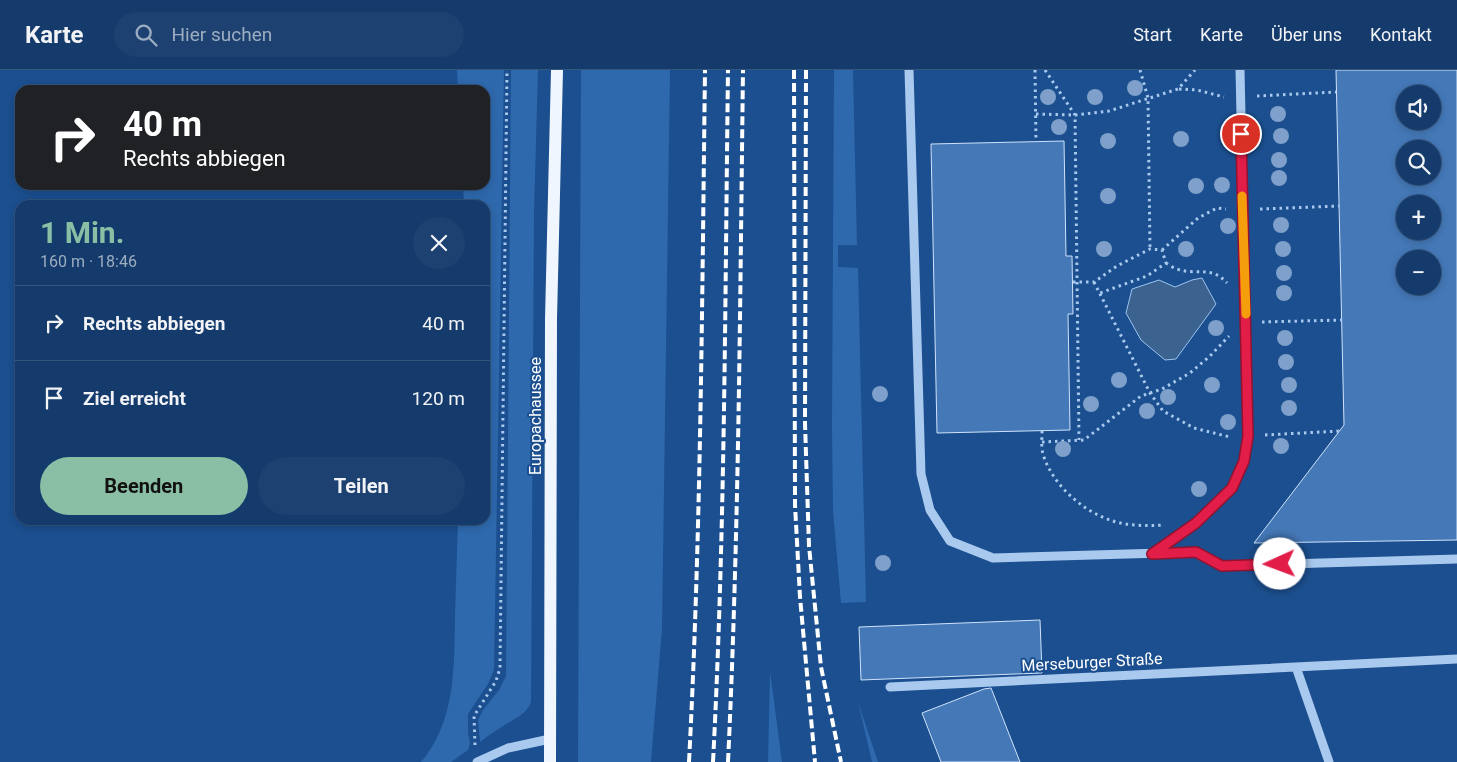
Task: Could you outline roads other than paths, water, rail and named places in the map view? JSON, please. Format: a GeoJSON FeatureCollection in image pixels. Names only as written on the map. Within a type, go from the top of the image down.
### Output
{"type":"FeatureCollection","features":[{"type":"Feature","properties":{"kind":"main road","name":"Europachaussee"},"geometry":{"type":"LineString","coordinates":[[550,762],[551,328],[556,70]]}},
{"type":"Feature","properties":{"kind":"lane"},"geometry":{"type":"LineString","coordinates":[[909,70],[921,474],[930,510],[950,541],[993,558],[1196,552],[1222,566],[1457,559]]}},
{"type":"Feature","properties":{"kind":"lane"},"geometry":{"type":"LineString","coordinates":[[1152,554],[1196,523],[1232,488],[1244,461],[1248,436],[1240,70]]}},
{"type":"Feature","properties":{"kind":"lane","name":"Merseburger Straße"},"geometry":{"type":"LineString","coordinates":[[890,687],[1457,660]]}},
{"type":"Feature","properties":{"kind":"lane"},"geometry":{"type":"LineString","coordinates":[[1296,667],[1329,762]]}},
{"type":"Feature","properties":{"kind":"lane"},"geometry":{"type":"LineString","coordinates":[[478,761],[508,748],[550,739]]}},
{"type":"Feature","properties":{"kind":"railway"},"geometry":{"type":"LineString","coordinates":[[689,762],[699,503],[705,70]]}},
{"type":"Feature","properties":{"kind":"railway"},"geometry":{"type":"LineString","coordinates":[[713,762],[722,503],[728,70]]}},
{"type":"Feature","properties":{"kind":"railway"},"geometry":{"type":"LineString","coordinates":[[728,762],[737,502],[743,70]]}},
{"type":"Feature","properties":{"kind":"railway"},"geometry":{"type":"LineString","coordinates":[[794,70],[795,505],[800,597],[815,762]]}},
{"type":"Feature","properties":{"kind":"railway"},"geometry":{"type":"LineString","coordinates":[[806,70],[805,423],[809,546],[821,667],[841,762]]}}]}
